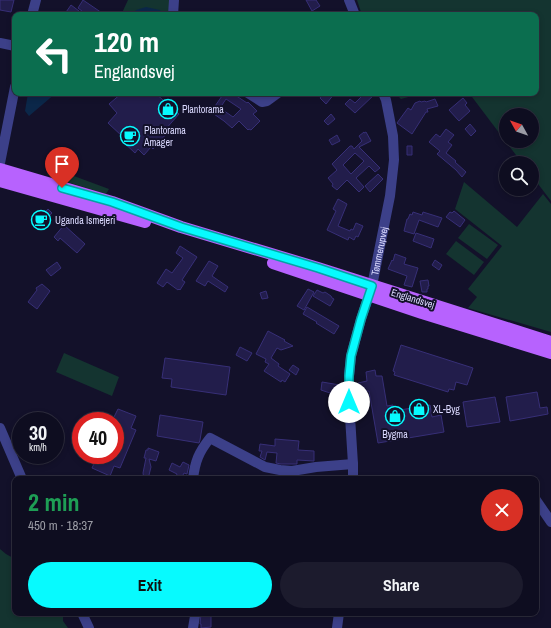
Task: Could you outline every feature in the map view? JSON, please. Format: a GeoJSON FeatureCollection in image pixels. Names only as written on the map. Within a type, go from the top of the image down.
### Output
{"type":"FeatureCollection","features":[{"type":"Feature","properties":{"kind":"main road","name":"Englandsvej"},"geometry":{"type":"LineString","coordinates":[[0,169],[112,202],[181,227],[318,268],[371,290],[551,353]]}},
{"type":"Feature","properties":{"kind":"main road","name":"Englandsvej"},"geometry":{"type":"LineString","coordinates":[[0,181],[194,236],[371,290],[551,342]]}},
{"type":"Feature","properties":{"kind":"street"},"geometry":{"type":"LineString","coordinates":[[33,12],[36,0]]}},
{"type":"Feature","properties":{"kind":"street"},"geometry":{"type":"LineString","coordinates":[[173,12],[174,0]]}},
{"type":"Feature","properties":{"kind":"street"},"geometry":{"type":"LineString","coordinates":[[349,0],[354,12]]}},
{"type":"Feature","properties":{"kind":"street"},"geometry":{"type":"LineString","coordinates":[[0,42],[12,45]]}},
{"type":"Feature","properties":{"kind":"street"},"geometry":{"type":"LineString","coordinates":[[0,163],[13,96]]}},
{"type":"Feature","properties":{"kind":"street"},"geometry":{"type":"LineString","coordinates":[[253,96],[262,102],[267,101],[274,96]]}},
{"type":"Feature","properties":{"kind":"street","name":"Tømmerupvej"},"geometry":{"type":"LineString","coordinates":[[353,476],[349,402],[351,356],[371,290],[390,196],[394,160],[394,136],[384,96]]}},
{"type":"Feature","properties":{"kind":"street"},"geometry":{"type":"LineString","coordinates":[[0,428],[21,476]]}},
{"type":"Feature","properties":{"kind":"street"},"geometry":{"type":"LineString","coordinates":[[193,476],[194,467],[198,456],[210,438],[265,467],[280,470],[292,471],[316,467],[353,464]]}},
{"type":"Feature","properties":{"kind":"street"},"geometry":{"type":"LineString","coordinates":[[539,504],[551,522]]}},
{"type":"Feature","properties":{"kind":"street"},"geometry":{"type":"LineString","coordinates":[[83,616],[89,628]]}},
{"type":"Feature","properties":{"kind":"street"},"geometry":{"type":"LineString","coordinates":[[193,628],[195,616]]}},
{"type":"Feature","properties":{"kind":"street"},"geometry":{"type":"LineString","coordinates":[[337,628],[339,616]]}},
{"type":"Feature","properties":{"kind":"green space"},"geometry":{"type":"Polygon","coordinates":[[[128,0],[170,0],[169,12],[122,12],[128,0]]]}},
{"type":"Feature","properties":{"kind":"green space"},"geometry":{"type":"Polygon","coordinates":[[[357,0],[551,0],[551,201],[539,185],[539,156],[517,156],[511,148],[539,148],[539,108],[499,108],[499,133],[471,96],[539,96],[539,12],[361,12],[357,0]]]}},
{"type":"Feature","properties":{"kind":"green space"},"geometry":{"type":"Polygon","coordinates":[[[398,96],[412,96],[401,99],[398,96]]]}},
{"type":"Feature","properties":{"kind":"green space"},"geometry":{"type":"Polygon","coordinates":[[[55,169],[109,189],[106,194],[47,174],[55,169]]]}},
{"type":"Feature","properties":{"kind":"green space"},"geometry":{"type":"Polygon","coordinates":[[[464,182],[517,227],[543,194],[551,204],[551,332],[468,308],[477,297],[468,289],[502,246],[455,209],[464,182]]]}},
{"type":"Feature","properties":{"kind":"green space"},"geometry":{"type":"Polygon","coordinates":[[[469,224],[498,245],[487,259],[458,238],[469,224]]]}},
{"type":"Feature","properties":{"kind":"green space"},"geometry":{"type":"Polygon","coordinates":[[[456,241],[484,262],[474,275],[446,254],[456,241]]]}},
{"type":"Feature","properties":{"kind":"green space"},"geometry":{"type":"Polygon","coordinates":[[[64,353],[119,377],[112,396],[56,372],[64,353]]]}},
{"type":"Feature","properties":{"kind":"green space"},"geometry":{"type":"Polygon","coordinates":[[[0,549],[12,557],[12,616],[63,616],[63,621],[68,628],[0,628],[0,549]]]}},
{"type":"Feature","properties":{"kind":"water"},"geometry":{"type":"Polygon","coordinates":[[[146,7],[160,10],[161,12],[135,12],[136,10],[146,7]]]}},
{"type":"Feature","properties":{"kind":"water"},"geometry":{"type":"Polygon","coordinates":[[[28,96],[52,96],[29,116],[25,111],[28,96]]]}},
{"type":"Feature","properties":{"kind":"building"},"geometry":{"type":"Polygon","coordinates":[[[0,0],[14,0],[11,12],[0,10],[0,0]]]}},
{"type":"Feature","properties":{"kind":"building"},"geometry":{"type":"Polygon","coordinates":[[[83,0],[101,12],[83,12],[78,8],[83,0]]]}},
{"type":"Feature","properties":{"kind":"building"},"geometry":{"type":"Polygon","coordinates":[[[306,0],[316,0],[320,6],[312,11],[306,0]]]}},
{"type":"Feature","properties":{"kind":"building"},"geometry":{"type":"Polygon","coordinates":[[[71,5],[79,11],[78,12],[66,12],[71,5]]]}},
{"type":"Feature","properties":{"kind":"building"},"geometry":{"type":"Polygon","coordinates":[[[118,96],[158,96],[179,114],[164,131],[167,133],[153,149],[151,147],[144,155],[138,149],[135,153],[121,140],[123,137],[108,123],[117,113],[109,104],[118,96]]]}},
{"type":"Feature","properties":{"kind":"building"},"geometry":{"type":"Polygon","coordinates":[[[222,96],[236,96],[247,103],[248,102],[257,111],[253,114],[260,121],[251,130],[248,130],[239,121],[232,128],[211,112],[222,96]],[[226,99],[220,108],[233,117],[241,109],[226,99]]]}},
{"type":"Feature","properties":{"kind":"building"},"geometry":{"type":"Polygon","coordinates":[[[322,96],[333,96],[326,104],[320,98],[322,96]]]}},
{"type":"Feature","properties":{"kind":"building"},"geometry":{"type":"Polygon","coordinates":[[[362,96],[373,96],[355,113],[345,104],[350,99],[355,103],[362,96]]]}},
{"type":"Feature","properties":{"kind":"building"},"geometry":{"type":"Polygon","coordinates":[[[463,98],[467,103],[465,105],[470,111],[459,121],[449,110],[463,98]]]}},
{"type":"Feature","properties":{"kind":"building"},"geometry":{"type":"Polygon","coordinates":[[[435,99],[438,106],[427,109],[428,112],[426,112],[412,134],[397,123],[408,108],[411,110],[415,103],[435,99]]]}},
{"type":"Feature","properties":{"kind":"building"},"geometry":{"type":"Polygon","coordinates":[[[331,114],[335,119],[328,125],[324,121],[331,114]]]}},
{"type":"Feature","properties":{"kind":"building"},"geometry":{"type":"Polygon","coordinates":[[[470,124],[476,131],[471,136],[465,129],[470,124]]]}},
{"type":"Feature","properties":{"kind":"building"},"geometry":{"type":"Polygon","coordinates":[[[446,129],[454,135],[448,142],[452,145],[446,153],[466,172],[462,177],[437,154],[440,151],[429,142],[436,134],[440,137],[446,129]]]}},
{"type":"Feature","properties":{"kind":"building"},"geometry":{"type":"Polygon","coordinates":[[[366,132],[371,141],[359,147],[380,168],[375,172],[369,166],[356,178],[364,187],[359,192],[347,180],[337,190],[332,186],[333,184],[328,178],[337,170],[332,164],[350,146],[354,149],[362,141],[359,136],[366,132]],[[355,153],[343,165],[351,174],[364,161],[355,153]]]}},
{"type":"Feature","properties":{"kind":"building"},"geometry":{"type":"Polygon","coordinates":[[[337,135],[340,141],[332,145],[329,140],[337,135]]]}},
{"type":"Feature","properties":{"kind":"building"},"geometry":{"type":"Polygon","coordinates":[[[407,146],[412,146],[412,155],[407,155],[407,146]]]}},
{"type":"Feature","properties":{"kind":"building"},"geometry":{"type":"Polygon","coordinates":[[[378,174],[383,179],[370,192],[365,186],[378,174]]]}},
{"type":"Feature","properties":{"kind":"building"},"geometry":{"type":"Polygon","coordinates":[[[338,199],[347,204],[338,226],[350,231],[351,229],[353,230],[356,223],[363,226],[358,237],[356,236],[354,240],[349,237],[348,240],[327,230],[336,211],[333,209],[338,199]]]}},
{"type":"Feature","properties":{"kind":"building"},"geometry":{"type":"Polygon","coordinates":[[[48,209],[52,213],[40,226],[36,222],[48,209]]]}},
{"type":"Feature","properties":{"kind":"building"},"geometry":{"type":"Polygon","coordinates":[[[454,211],[465,220],[460,227],[446,217],[450,212],[452,213],[454,211]]]}},
{"type":"Feature","properties":{"kind":"building"},"geometry":{"type":"Polygon","coordinates":[[[413,212],[422,215],[423,212],[442,218],[438,227],[419,220],[414,234],[404,231],[407,219],[413,212]]]}},
{"type":"Feature","properties":{"kind":"building"},"geometry":{"type":"Polygon","coordinates":[[[64,225],[85,244],[77,253],[60,238],[58,241],[54,237],[64,225]]]}},
{"type":"Feature","properties":{"kind":"building"},"geometry":{"type":"Polygon","coordinates":[[[416,233],[434,239],[431,248],[413,241],[416,233]]]}},
{"type":"Feature","properties":{"kind":"building"},"geometry":{"type":"Polygon","coordinates":[[[180,246],[197,257],[182,280],[185,282],[180,290],[167,282],[163,287],[157,283],[166,269],[172,273],[183,258],[176,253],[180,246]]]}},
{"type":"Feature","properties":{"kind":"building"},"geometry":{"type":"Polygon","coordinates":[[[395,254],[406,258],[404,264],[418,268],[412,287],[404,285],[407,276],[388,269],[395,254]]]}},
{"type":"Feature","properties":{"kind":"building"},"geometry":{"type":"Polygon","coordinates":[[[435,260],[442,265],[439,270],[432,265],[435,260]]]}},
{"type":"Feature","properties":{"kind":"building"},"geometry":{"type":"Polygon","coordinates":[[[209,261],[218,266],[212,276],[228,287],[225,292],[208,281],[205,286],[196,281],[209,261]]]}},
{"type":"Feature","properties":{"kind":"building"},"geometry":{"type":"Polygon","coordinates":[[[57,262],[61,268],[51,276],[46,270],[57,262]]]}},
{"type":"Feature","properties":{"kind":"building"},"geometry":{"type":"Polygon","coordinates":[[[428,280],[429,286],[427,292],[422,292],[420,281],[428,280]]]}},
{"type":"Feature","properties":{"kind":"building"},"geometry":{"type":"Polygon","coordinates":[[[42,284],[50,291],[37,309],[28,302],[37,290],[36,288],[42,284]]]}},
{"type":"Feature","properties":{"kind":"building"},"geometry":{"type":"Polygon","coordinates":[[[308,289],[314,292],[304,310],[297,306],[308,289]]]}},
{"type":"Feature","properties":{"kind":"building"},"geometry":{"type":"Polygon","coordinates":[[[317,290],[323,293],[325,292],[334,299],[330,306],[313,296],[317,290]]]}},
{"type":"Feature","properties":{"kind":"building"},"geometry":{"type":"Polygon","coordinates":[[[266,291],[268,298],[262,299],[260,293],[266,291]]]}},
{"type":"Feature","properties":{"kind":"building"},"geometry":{"type":"Polygon","coordinates":[[[307,307],[339,326],[334,334],[303,314],[307,307]]]}},
{"type":"Feature","properties":{"kind":"building"},"geometry":{"type":"Polygon","coordinates":[[[268,331],[293,346],[281,350],[277,348],[271,358],[279,364],[278,366],[290,374],[285,382],[282,380],[281,382],[264,371],[269,364],[265,362],[266,359],[256,354],[268,331]]]}},
{"type":"Feature","properties":{"kind":"building"},"geometry":{"type":"Polygon","coordinates":[[[401,345],[473,368],[467,385],[456,382],[454,390],[449,389],[448,392],[394,375],[395,372],[393,371],[401,345]]]}},
{"type":"Feature","properties":{"kind":"building"},"geometry":{"type":"Polygon","coordinates":[[[240,347],[252,353],[247,361],[236,355],[240,347]]]}},
{"type":"Feature","properties":{"kind":"building"},"geometry":{"type":"Polygon","coordinates":[[[165,358],[230,367],[226,395],[171,387],[172,379],[162,378],[165,358]]]}},
{"type":"Feature","properties":{"kind":"building"},"geometry":{"type":"Polygon","coordinates":[[[293,365],[299,369],[296,375],[289,370],[293,365]]]}},
{"type":"Feature","properties":{"kind":"building","name":"XL-Byg"},"geometry":{"type":"Polygon","coordinates":[[[375,370],[376,376],[382,376],[387,406],[393,405],[394,411],[430,405],[432,417],[441,415],[444,432],[378,443],[369,391],[359,392],[358,383],[367,381],[366,372],[375,370]]]}},
{"type":"Feature","properties":{"kind":"building"},"geometry":{"type":"Polygon","coordinates":[[[322,382],[340,385],[339,394],[321,390],[322,382]]]}},
{"type":"Feature","properties":{"kind":"building"},"geometry":{"type":"Polygon","coordinates":[[[537,392],[540,408],[547,407],[548,414],[510,421],[506,397],[537,392]]]}},
{"type":"Feature","properties":{"kind":"building"},"geometry":{"type":"Polygon","coordinates":[[[495,397],[500,422],[467,427],[463,402],[495,397]]]}},
{"type":"Feature","properties":{"kind":"building"},"geometry":{"type":"Polygon","coordinates":[[[118,409],[136,416],[131,428],[136,430],[124,458],[124,412],[116,412],[118,409]]]}},
{"type":"Feature","properties":{"kind":"building"},"geometry":{"type":"Polygon","coordinates":[[[160,415],[203,422],[199,443],[157,436],[160,415]]]}},
{"type":"Feature","properties":{"kind":"building"},"geometry":{"type":"Polygon","coordinates":[[[275,439],[299,441],[298,450],[314,451],[314,461],[297,460],[297,464],[281,464],[276,463],[277,453],[267,452],[265,460],[260,457],[262,451],[259,451],[260,444],[275,446],[275,439]]]}},
{"type":"Feature","properties":{"kind":"building"},"geometry":{"type":"Polygon","coordinates":[[[148,448],[159,452],[156,461],[149,459],[151,467],[149,476],[144,476],[146,458],[144,458],[146,450],[148,450],[148,448]]]}},
{"type":"Feature","properties":{"kind":"building"},"geometry":{"type":"Polygon","coordinates":[[[183,462],[189,465],[187,474],[184,473],[182,476],[176,476],[177,474],[169,470],[172,463],[180,467],[183,462]]]}},
{"type":"Feature","properties":{"kind":"building"},"geometry":{"type":"Polygon","coordinates":[[[94,464],[122,464],[120,468],[114,466],[110,476],[92,468],[94,464]]]}},
{"type":"Feature","properties":{"kind":"building"},"geometry":{"type":"Polygon","coordinates":[[[201,616],[211,616],[211,627],[201,628],[201,616]]]}},
{"type":"Feature","properties":{"kind":"place","name":"Plantorama"},"geometry":{"type":"Point","coordinates":[168,109]}},
{"type":"Feature","properties":{"kind":"place","name":"Plantorama Amager"},"geometry":{"type":"Point","coordinates":[130,136]}},
{"type":"Feature","properties":{"kind":"place","name":"Uganda Ismejeri"},"geometry":{"type":"Point","coordinates":[41,220]}},
{"type":"Feature","properties":{"kind":"place","name":"XL-Byg"},"geometry":{"type":"Point","coordinates":[419,409]}},
{"type":"Feature","properties":{"kind":"place","name":"Bygma"},"geometry":{"type":"Point","coordinates":[395,416]}},
{"type":"Feature","properties":{"kind":"route"},"geometry":{"type":"LineString","coordinates":[[62,188],[112,202],[181,227],[318,268],[372,286],[351,356],[349,402]]}}]}
